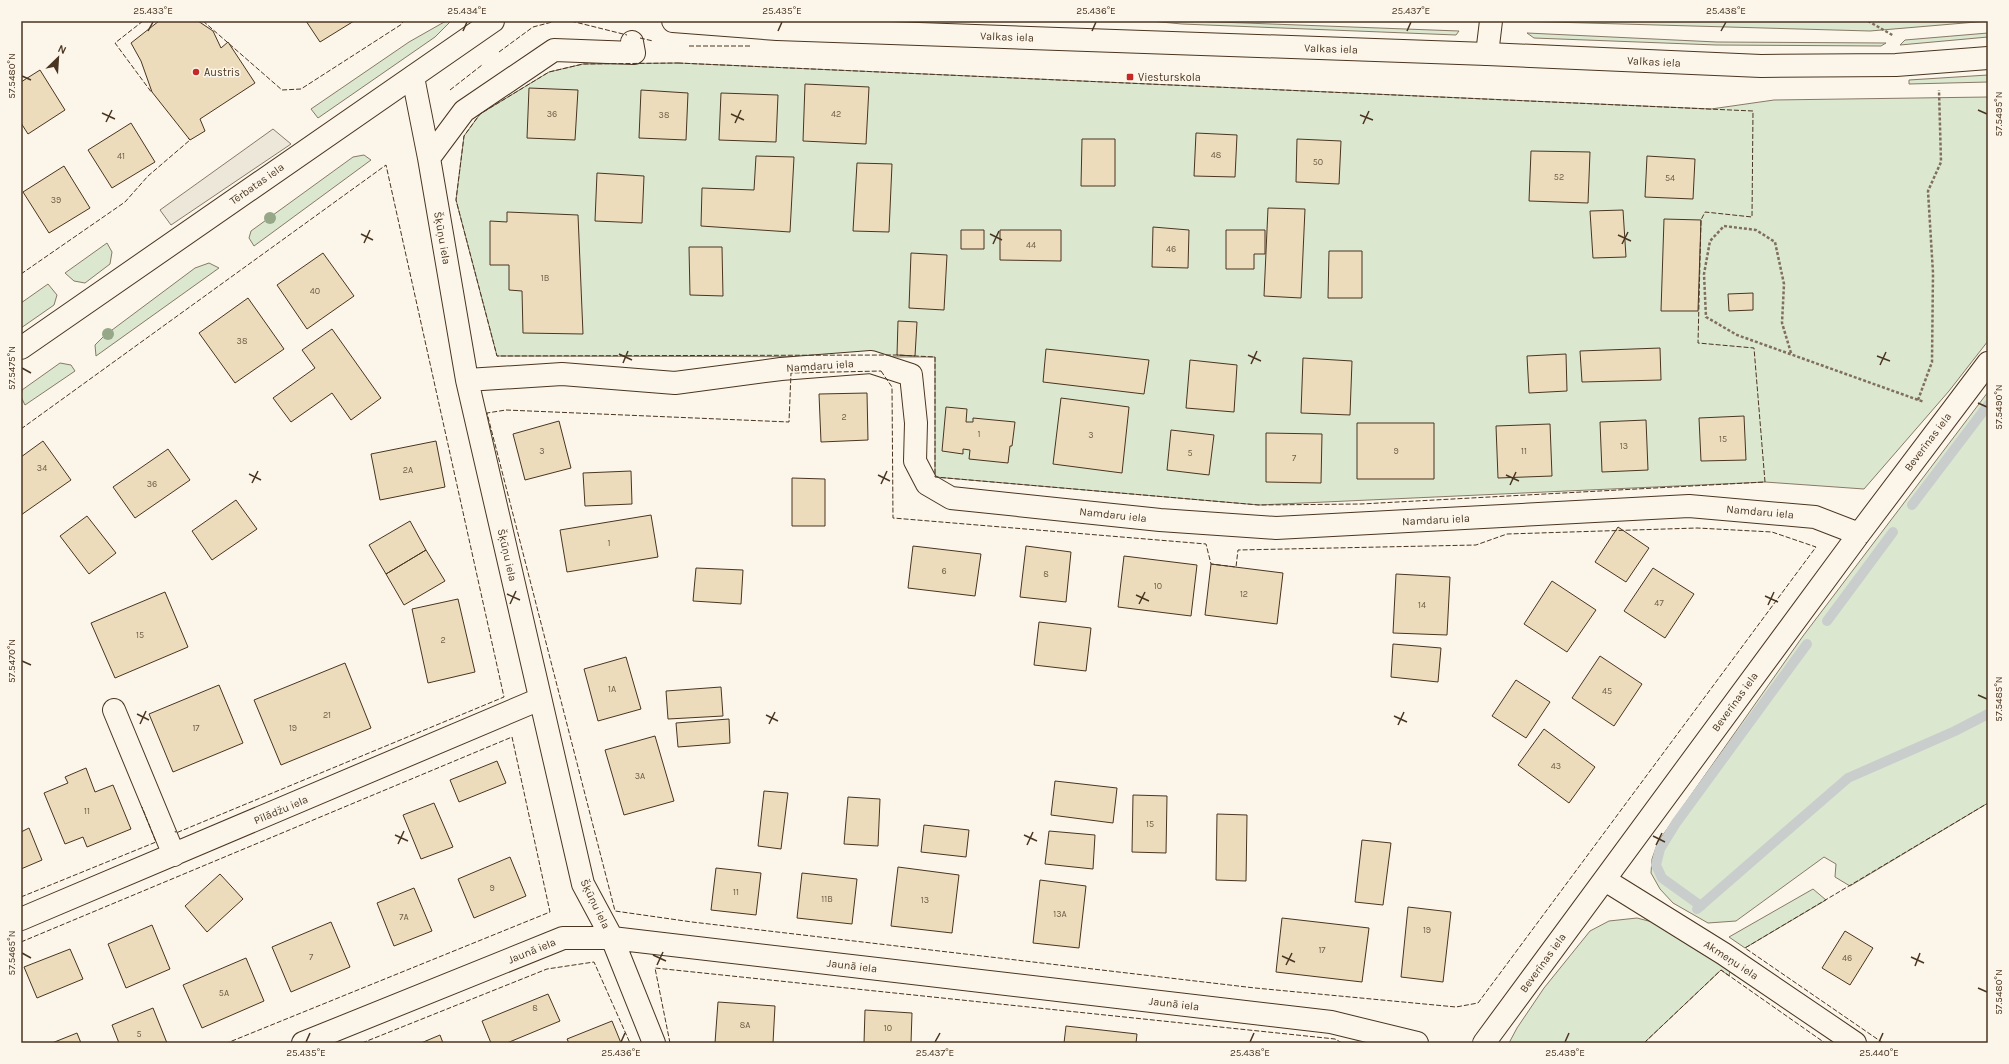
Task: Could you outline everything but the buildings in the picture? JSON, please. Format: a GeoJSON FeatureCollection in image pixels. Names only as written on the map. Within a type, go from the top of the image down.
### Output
{"type":"FeatureCollection","features":[{"type":"Feature","properties":{"kind":"street","name":"Tērbatas iela"},"geometry":{"type":"LineString","coordinates":[[21,348],[493,21]]}},
{"type":"Feature","properties":{"kind":"street","name":"Valkas iela"},"geometry":{"type":"LineString","coordinates":[[673,21],[777,29],[1487,54],[1761,66],[1896,65],[1988,58]]}},
{"type":"Feature","properties":{"kind":"street"},"geometry":{"type":"LineString","coordinates":[[1487,54],[1491,21]]}},
{"type":"Feature","properties":{"kind":"street"},"geometry":{"type":"LineString","coordinates":[[429,158],[464,111],[554,50],[634,53],[632,42]]}},
{"type":"Feature","properties":{"kind":"street","name":"Šķūņu iela"},"geometry":{"type":"LineString","coordinates":[[413,77],[429,158],[467,380],[583,884],[612,938],[654,1043]]}},
{"type":"Feature","properties":{"kind":"street","name":"Namdaru iela"},"geometry":{"type":"LineString","coordinates":[[467,380],[562,374],[675,383],[781,369],[870,362],[911,375],[916,423],[915,461],[927,484],[951,498],[1160,520],[1276,528],[1689,506],[1814,517],[1858,534]]}},
{"type":"Feature","properties":{"kind":"street","name":"Beverīnas iela"},"geometry":{"type":"LineString","coordinates":[[1484,1043],[1858,534],[1988,363]]}},
{"type":"Feature","properties":{"kind":"street","name":"Pīlādžu iela"},"geometry":{"type":"LineString","coordinates":[[21,919],[540,699]]}},
{"type":"Feature","properties":{"kind":"street"},"geometry":{"type":"LineString","coordinates":[[114,710],[174,855]]}},
{"type":"Feature","properties":{"kind":"street","name":"Akmeņu iela"},"geometry":{"type":"LineString","coordinates":[[1605,880],[1724,954],[1855,1043]]}},
{"type":"Feature","properties":{"kind":"street","name":"Jaunā iela"},"geometry":{"type":"LineString","coordinates":[[303,1043],[563,938],[612,938],[1331,1022],[1417,1043]]}},
{"type":"Feature","properties":{"kind":"path"},"geometry":{"type":"LineString","coordinates":[[1868,21],[1896,37]]}},
{"type":"Feature","properties":{"kind":"path"},"geometry":{"type":"LineString","coordinates":[[1890,38],[1900,37]]}},
{"type":"Feature","properties":{"kind":"path"},"geometry":{"type":"LineString","coordinates":[[1918,400],[1932,362],[1933,273],[1928,191],[1941,162],[1939,86]]}},
{"type":"Feature","properties":{"kind":"path"},"geometry":{"type":"LineString","coordinates":[[1791,353],[1782,323],[1784,284],[1775,242],[1756,230],[1724,226],[1710,241],[1704,274],[1706,317],[1737,335],[1791,353],[1950,412]]}},
{"type":"Feature","properties":{"kind":"green space"},"geometry":{"type":"Polygon","coordinates":[[[446,21],[450,22],[435,37],[318,118],[311,109],[409,42],[446,21]]]}},
{"type":"Feature","properties":{"kind":"green space"},"geometry":{"type":"Polygon","coordinates":[[[1150,21],[1191,21],[1459,31],[1456,35],[1182,24],[1150,21]]]}},
{"type":"Feature","properties":{"kind":"green space"},"geometry":{"type":"Polygon","coordinates":[[[1515,21],[1988,21],[1870,31],[1515,21]]]}},
{"type":"Feature","properties":{"kind":"green space"},"geometry":{"type":"Polygon","coordinates":[[[1527,33],[1717,42],[1886,43],[1881,46],[1716,45],[1534,38],[1527,33]]]}},
{"type":"Feature","properties":{"kind":"green space"},"geometry":{"type":"Polygon","coordinates":[[[1988,33],[1988,37],[1900,45],[1905,40],[1988,33]]]}},
{"type":"Feature","properties":{"kind":"green space"},"geometry":{"type":"Polygon","coordinates":[[[678,63],[1711,109],[1774,100],[1988,97],[1988,341],[1949,391],[1864,489],[1765,482],[1259,505],[935,477],[935,357],[497,356],[456,200],[464,136],[480,114],[549,72],[583,64],[678,63]]]}},
{"type":"Feature","properties":{"kind":"green space"},"geometry":{"type":"Polygon","coordinates":[[[1988,75],[1988,82],[1909,84],[1909,80],[1988,75]]]}},
{"type":"Feature","properties":{"kind":"green space"},"geometry":{"type":"Polygon","coordinates":[[[364,155],[371,160],[254,246],[249,238],[251,231],[353,157],[364,155]]]}},
{"type":"Feature","properties":{"kind":"green space"},"geometry":{"type":"Polygon","coordinates":[[[107,243],[112,252],[110,264],[85,283],[74,281],[65,273],[107,243]]]}},
{"type":"Feature","properties":{"kind":"green space"},"geometry":{"type":"Polygon","coordinates":[[[209,263],[219,268],[96,356],[95,345],[104,336],[195,268],[209,263]]]}},
{"type":"Feature","properties":{"kind":"green space"},"geometry":{"type":"Polygon","coordinates":[[[48,284],[57,295],[54,305],[21,328],[21,303],[48,284]]]}},
{"type":"Feature","properties":{"kind":"green space"},"geometry":{"type":"Polygon","coordinates":[[[60,363],[71,365],[75,371],[25,405],[21,397],[22,390],[60,363]]]}},
{"type":"Feature","properties":{"kind":"green space"},"geometry":{"type":"Polygon","coordinates":[[[1988,392],[1988,803],[1850,886],[1835,877],[1836,864],[1824,857],[1736,921],[1708,923],[1673,903],[1660,889],[1651,873],[1652,859],[1658,842],[1803,636],[1988,392]]]}},
{"type":"Feature","properties":{"kind":"green space"},"geometry":{"type":"Polygon","coordinates":[[[1813,889],[1826,900],[1745,948],[1729,937],[1813,889]]]}},
{"type":"Feature","properties":{"kind":"green space"},"geometry":{"type":"Polygon","coordinates":[[[1637,918],[1660,924],[1730,971],[1729,976],[1721,970],[1644,1043],[1509,1043],[1517,1028],[1544,988],[1590,931],[1609,921],[1637,918]]]}},
{"type":"Feature","properties":{"kind":"shaded area"},"geometry":{"type":"Polygon","coordinates":[[[273,129],[291,144],[171,225],[160,210],[273,129]]]}},
{"type":"Feature","properties":{"kind":"waterway"},"geometry":{"type":"LineString","coordinates":[[1912,505],[1988,405]]}},
{"type":"Feature","properties":{"kind":"waterway"},"geometry":{"type":"LineString","coordinates":[[1827,621],[1893,532]]}},
{"type":"Feature","properties":{"kind":"waterway"},"geometry":{"type":"LineString","coordinates":[[1701,906],[1662,878],[1656,865],[1660,849],[1676,823],[1807,644]]}},
{"type":"Feature","properties":{"kind":"waterway"},"geometry":{"type":"LineString","coordinates":[[1697,909],[1848,778],[1955,731],[1988,714]]}},
{"type":"Feature","properties":{"kind":"fence"},"geometry":{"type":"LineString","coordinates":[[143,21],[115,43],[152,93]]}},
{"type":"Feature","properties":{"kind":"fence"},"geometry":{"type":"LineString","coordinates":[[203,21],[282,90],[301,89],[402,24],[403,21]]}},
{"type":"Feature","properties":{"kind":"fence"},"geometry":{"type":"LineString","coordinates":[[499,52],[533,27],[556,21]]}},
{"type":"Feature","properties":{"kind":"fence"},"geometry":{"type":"LineString","coordinates":[[571,21],[627,35]]}},
{"type":"Feature","properties":{"kind":"fence"},"geometry":{"type":"LineString","coordinates":[[640,38],[653,41]]}},
{"type":"Feature","properties":{"kind":"fence"},"geometry":{"type":"LineString","coordinates":[[689,46],[752,46]]}},
{"type":"Feature","properties":{"kind":"fence"},"geometry":{"type":"LineString","coordinates":[[678,63],[1753,111],[1752,217],[1705,212],[1701,220],[1698,343],[1754,348],[1765,482],[1361,504],[1259,505],[935,477],[935,357],[897,355],[497,356],[456,200],[464,136],[480,114],[549,72],[583,64],[678,63]]}},
{"type":"Feature","properties":{"kind":"fence"},"geometry":{"type":"LineString","coordinates":[[450,90],[482,65]]}},
{"type":"Feature","properties":{"kind":"fence"},"geometry":{"type":"LineString","coordinates":[[21,274],[125,202],[148,176],[190,140],[188,138]]}},
{"type":"Feature","properties":{"kind":"fence"},"geometry":{"type":"LineString","coordinates":[[21,429],[386,165],[504,697],[176,833],[175,831]]}},
{"type":"Feature","properties":{"kind":"fence"},"geometry":{"type":"LineString","coordinates":[[881,371],[892,387],[893,518],[1206,544],[1211,564],[1236,567],[1238,550],[1476,545],[1507,534],[1697,528],[1772,532],[1816,547],[1478,1003],[1456,1007],[1255,988],[692,922],[615,911],[487,413],[506,410],[789,422],[791,373],[881,371]]}},
{"type":"Feature","properties":{"kind":"fence"},"geometry":{"type":"LineString","coordinates":[[21,942],[512,737],[550,912],[227,1043]]}},
{"type":"Feature","properties":{"kind":"fence"},"geometry":{"type":"LineString","coordinates":[[1883,1043],[1745,948],[1988,803]]}},
{"type":"Feature","properties":{"kind":"fence"},"geometry":{"type":"LineString","coordinates":[[21,897],[156,842],[142,807]]}},
{"type":"Feature","properties":{"kind":"fence"},"geometry":{"type":"LineString","coordinates":[[362,1043],[547,969],[594,962],[630,1043]]}},
{"type":"Feature","properties":{"kind":"fence"},"geometry":{"type":"LineString","coordinates":[[670,1043],[655,968],[1335,1039],[1342,1043]]}},
{"type":"Feature","properties":{"kind":"fence"},"geometry":{"type":"LineString","coordinates":[[1644,1043],[1721,970],[1825,1043]]}},
{"type":"Feature","properties":{"kind":"place","name":"Austris"},"geometry":{"type":"Point","coordinates":[196,72]}},
{"type":"Feature","properties":{"kind":"place","name":"Viesturskola"},"geometry":{"type":"Point","coordinates":[1130,77]}}]}
